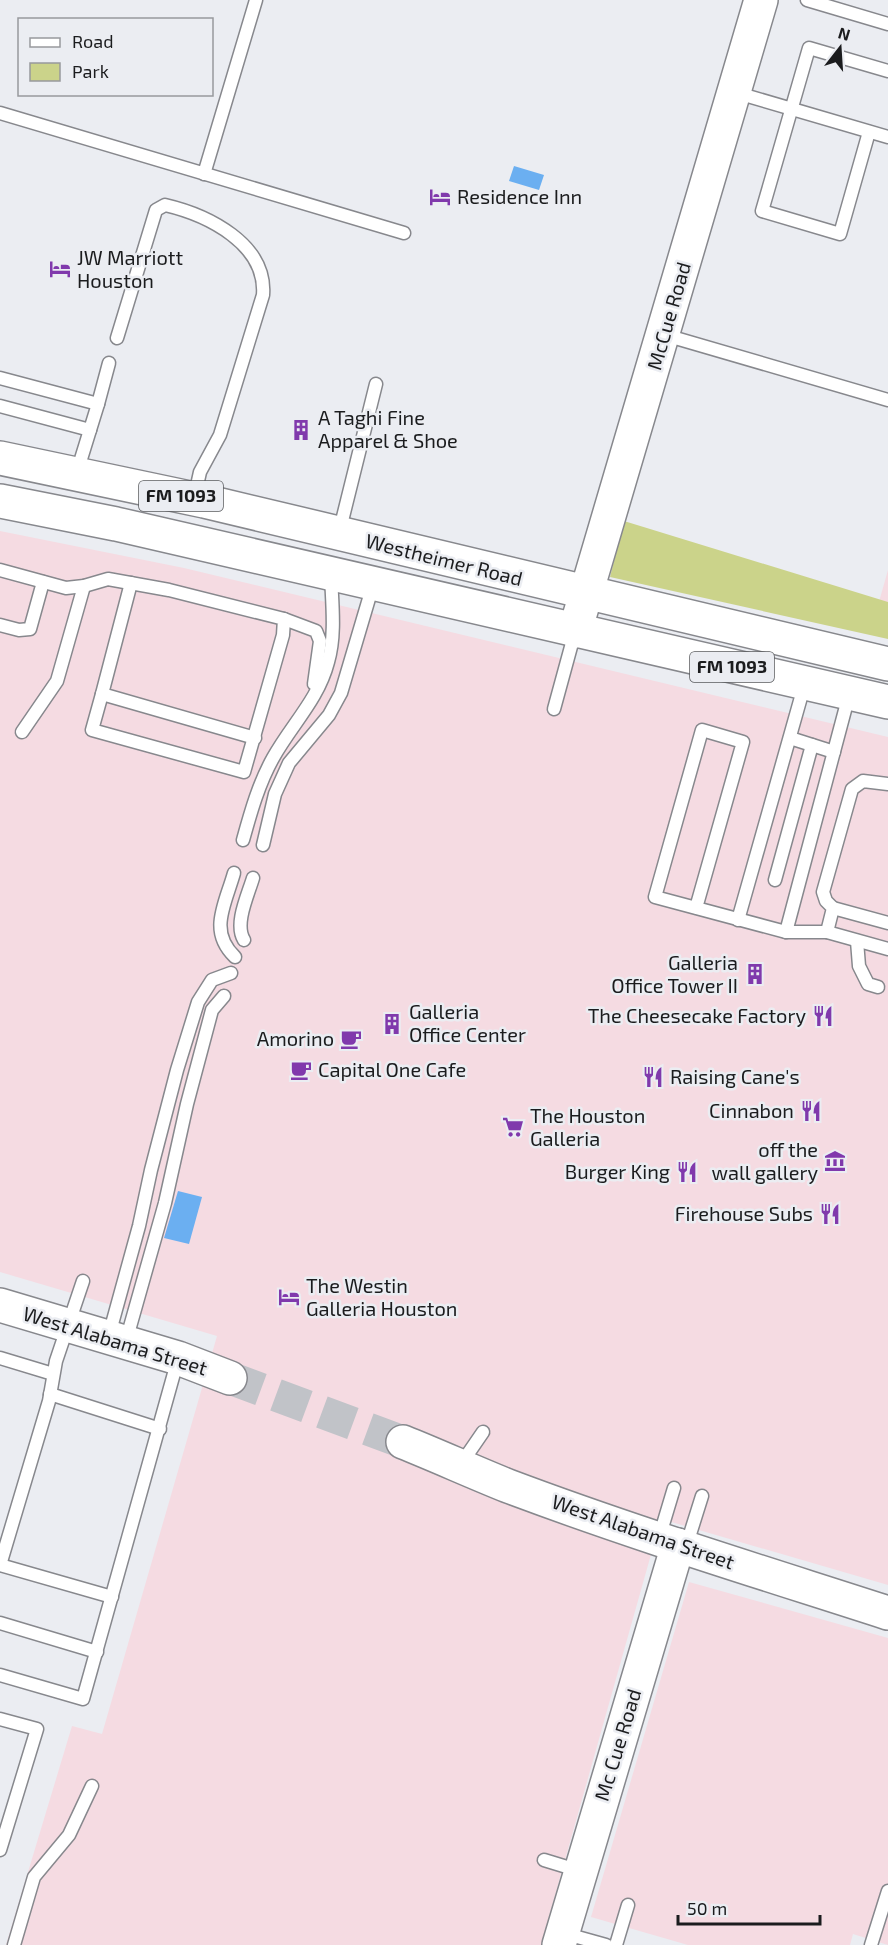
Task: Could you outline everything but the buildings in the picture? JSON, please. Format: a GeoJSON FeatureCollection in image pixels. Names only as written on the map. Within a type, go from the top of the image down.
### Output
{"type":"FeatureCollection","features":[{"type":"Feature","properties":{"kind":"main road","name":"McCue Road"},"geometry":{"type":"LineString","coordinates":[[575,631],[761,0]]}},
{"type":"Feature","properties":{"kind":"main road","name":"Westheimer Road"},"geometry":{"type":"LineString","coordinates":[[0,458],[76,476],[199,500],[888,664]]}},
{"type":"Feature","properties":{"kind":"main road"},"geometry":{"type":"LineString","coordinates":[[116,524],[193,518],[198,515],[199,500]]}},
{"type":"Feature","properties":{"kind":"main road","name":"Westheimer Road"},"geometry":{"type":"LineString","coordinates":[[0,501],[216,546],[888,702]]}},
{"type":"Feature","properties":{"kind":"main road"},"geometry":{"type":"LineString","coordinates":[[216,546],[238,534],[270,541],[340,535]]}},
{"type":"Feature","properties":{"kind":"main road"},"geometry":{"type":"LineString","coordinates":[[806,682],[812,676],[825,674],[848,678],[888,676]]}},
{"type":"Feature","properties":{"kind":"main road","name":"West Alabama Street"},"geometry":{"type":"LineString","coordinates":[[0,1305],[178,1358],[230,1378]]}},
{"type":"Feature","properties":{"kind":"main road","name":"West Alabama Street"},"geometry":{"type":"LineString","coordinates":[[402,1442],[461,1464],[506,1485],[674,1544],[888,1613]]}},
{"type":"Feature","properties":{"kind":"main road","name":"Mc Cue Road"},"geometry":{"type":"LineString","coordinates":[[560,1939],[674,1544]]}},
{"type":"Feature","properties":{"kind":"lane"},"geometry":{"type":"LineString","coordinates":[[204,174],[256,0]]}},
{"type":"Feature","properties":{"kind":"lane"},"geometry":{"type":"LineString","coordinates":[[807,0],[888,24]]}},
{"type":"Feature","properties":{"kind":"lane"},"geometry":{"type":"LineString","coordinates":[[869,132],[840,234],[762,211],[809,48],[888,71]]}},
{"type":"Feature","properties":{"kind":"lane"},"geometry":{"type":"LineString","coordinates":[[734,92],[888,137]]}},
{"type":"Feature","properties":{"kind":"lane"},"geometry":{"type":"LineString","coordinates":[[0,113],[404,233]]}},
{"type":"Feature","properties":{"kind":"lane"},"geometry":{"type":"LineString","coordinates":[[117,338],[156,210],[165,205],[192,214],[240,241],[255,256],[264,283],[263,295],[220,435],[200,472],[199,500]]}},
{"type":"Feature","properties":{"kind":"lane"},"geometry":{"type":"LineString","coordinates":[[664,334],[888,400]]}},
{"type":"Feature","properties":{"kind":"lane"},"geometry":{"type":"LineString","coordinates":[[76,476],[109,363]]}},
{"type":"Feature","properties":{"kind":"lane"},"geometry":{"type":"LineString","coordinates":[[0,378],[98,404]]}},
{"type":"Feature","properties":{"kind":"lane"},"geometry":{"type":"LineString","coordinates":[[340,535],[376,384]]}},
{"type":"Feature","properties":{"kind":"lane"},"geometry":{"type":"LineString","coordinates":[[0,406],[90,429]]}},
{"type":"Feature","properties":{"kind":"lane"},"geometry":{"type":"LineString","coordinates":[[0,570],[66,588],[84,586],[108,579],[131,583],[284,619],[316,631],[320,641],[316,676],[307,710]]}},
{"type":"Feature","properties":{"kind":"lane"},"geometry":{"type":"LineString","coordinates":[[243,840],[258,789],[274,756],[307,710],[329,661],[332,644],[331,574]]}},
{"type":"Feature","properties":{"kind":"lane"},"geometry":{"type":"LineString","coordinates":[[0,625],[19,630],[30,630],[43,582]]}},
{"type":"Feature","properties":{"kind":"lane"},"geometry":{"type":"LineString","coordinates":[[131,583],[92,730],[244,772],[283,635],[284,619]]}},
{"type":"Feature","properties":{"kind":"lane"},"geometry":{"type":"LineString","coordinates":[[263,845],[275,794],[289,763],[329,715],[341,693],[373,584]]}},
{"type":"Feature","properties":{"kind":"lane"},"geometry":{"type":"LineString","coordinates":[[22,732],[57,681],[84,586]]}},
{"type":"Feature","properties":{"kind":"lane"},"geometry":{"type":"LineString","coordinates":[[554,709],[575,631]]}},
{"type":"Feature","properties":{"kind":"lane"},"geometry":{"type":"LineString","coordinates":[[738,920],[806,682]]}},
{"type":"Feature","properties":{"kind":"lane"},"geometry":{"type":"LineString","coordinates":[[786,932],[850,692]]}},
{"type":"Feature","properties":{"kind":"lane"},"geometry":{"type":"LineString","coordinates":[[102,693],[255,738]]}},
{"type":"Feature","properties":{"kind":"lane"},"geometry":{"type":"LineString","coordinates":[[696,908],[743,742],[702,730],[655,897],[738,920],[786,932],[827,932],[888,949]]}},
{"type":"Feature","properties":{"kind":"lane"},"geometry":{"type":"LineString","coordinates":[[790,738],[834,752]]}},
{"type":"Feature","properties":{"kind":"lane"},"geometry":{"type":"LineString","coordinates":[[775,880],[812,745]]}},
{"type":"Feature","properties":{"kind":"lane"},"geometry":{"type":"LineString","coordinates":[[888,784],[863,781],[852,789],[823,892],[826,901],[834,908],[888,923]]}},
{"type":"Feature","properties":{"kind":"lane"},"geometry":{"type":"LineString","coordinates":[[234,873],[219,934],[224,947],[235,957]]}},
{"type":"Feature","properties":{"kind":"lane"},"geometry":{"type":"LineString","coordinates":[[244,940],[240,934],[241,922],[253,878]]}},
{"type":"Feature","properties":{"kind":"lane"},"geometry":{"type":"LineString","coordinates":[[827,932],[834,908]]}},
{"type":"Feature","properties":{"kind":"lane"},"geometry":{"type":"LineString","coordinates":[[857,941],[859,966],[868,984],[878,987]]}},
{"type":"Feature","properties":{"kind":"lane"},"geometry":{"type":"LineString","coordinates":[[117,1339],[151,1170],[177,1070],[198,1002],[212,980],[231,973]]}},
{"type":"Feature","properties":{"kind":"lane"},"geometry":{"type":"LineString","coordinates":[[117,1339],[165,1203],[186,1104],[212,1010],[224,996]]}},
{"type":"Feature","properties":{"kind":"lane"},"geometry":{"type":"LineString","coordinates":[[83,1281],[68,1325],[0,1565],[112,1597]]}},
{"type":"Feature","properties":{"kind":"lane"},"geometry":{"type":"LineString","coordinates":[[0,1358],[54,1374]]}},
{"type":"Feature","properties":{"kind":"lane"},"geometry":{"type":"LineString","coordinates":[[0,1675],[83,1699],[178,1358]]}},
{"type":"Feature","properties":{"kind":"lane"},"geometry":{"type":"LineString","coordinates":[[50,1394],[160,1429]]}},
{"type":"Feature","properties":{"kind":"lane"},"geometry":{"type":"LineString","coordinates":[[461,1464],[483,1432]]}},
{"type":"Feature","properties":{"kind":"lane"},"geometry":{"type":"LineString","coordinates":[[674,1488],[674,1544]]}},
{"type":"Feature","properties":{"kind":"lane"},"geometry":{"type":"LineString","coordinates":[[674,1544],[702,1496]]}},
{"type":"Feature","properties":{"kind":"lane"},"geometry":{"type":"LineString","coordinates":[[0,1623],[97,1652]]}},
{"type":"Feature","properties":{"kind":"lane"},"geometry":{"type":"LineString","coordinates":[[0,1719],[37,1730],[0,1850]]}},
{"type":"Feature","properties":{"kind":"lane"},"geometry":{"type":"LineString","coordinates":[[14,1945],[34,1877],[69,1835],[92,1786]]}},
{"type":"Feature","properties":{"kind":"lane"},"geometry":{"type":"LineString","coordinates":[[544,1860],[581,1871]]}},
{"type":"Feature","properties":{"kind":"lane"},"geometry":{"type":"LineString","coordinates":[[871,1945],[888,1891]]}},
{"type":"Feature","properties":{"kind":"lane"},"geometry":{"type":"LineString","coordinates":[[616,1945],[628,1905]]}},
{"type":"Feature","properties":{"kind":"lane"},"geometry":{"type":"LineString","coordinates":[[560,1939],[606,1945]]}},
{"type":"Feature","properties":{"kind":"shaded area"},"geometry":{"type":"Polygon","coordinates":[[[0,531],[184,568],[888,737],[888,1585],[661,1519],[541,1945],[6,1945],[72,1726],[102,1734],[217,1336],[0,1272],[0,531]]]}},
{"type":"Feature","properties":{"kind":"shaded area"},"geometry":{"type":"Polygon","coordinates":[[[888,570],[888,634],[871,630],[888,570]]]}},
{"type":"Feature","properties":{"kind":"shaded area"},"geometry":{"type":"Polygon","coordinates":[[[689,1582],[888,1638],[888,1945],[853,1934],[850,1945],[688,1945],[591,1917],[689,1582]]]}},
{"type":"Feature","properties":{"kind":"green space"},"geometry":{"type":"Polygon","coordinates":[[[624,521],[888,602],[888,639],[610,577],[624,521]]]}},
{"type":"Feature","properties":{"kind":"water"},"geometry":{"type":"Polygon","coordinates":[[[514,166],[544,175],[539,190],[509,181],[514,166]]]}},
{"type":"Feature","properties":{"kind":"water"},"geometry":{"type":"Polygon","coordinates":[[[178,1191],[202,1197],[189,1244],[164,1238],[178,1191]]]}},
{"type":"Feature","properties":{"kind":"tunnel"},"geometry":{"type":"LineString","coordinates":[[230,1378],[403,1442]]}},
{"type":"Feature","properties":{"kind":"place","name":"Residence Inn"},"geometry":{"type":"Point","coordinates":[440,197]}},
{"type":"Feature","properties":{"kind":"place","name":"JW Marriott Houston"},"geometry":{"type":"Point","coordinates":[60,269]}},
{"type":"Feature","properties":{"kind":"place","name":"A Taghi Fine Apparel & Shoe"},"geometry":{"type":"Point","coordinates":[301,430]}},
{"type":"Feature","properties":{"kind":"place","name":"Galleria Office Tower II"},"geometry":{"type":"Point","coordinates":[755,974]}},
{"type":"Feature","properties":{"kind":"place","name":"The Cheesecake Factory"},"geometry":{"type":"Point","coordinates":[823,1016]}},
{"type":"Feature","properties":{"kind":"place","name":"Galleria Office Center"},"geometry":{"type":"Point","coordinates":[392,1024]}},
{"type":"Feature","properties":{"kind":"place","name":"Amorino"},"geometry":{"type":"Point","coordinates":[351,1039]}},
{"type":"Feature","properties":{"kind":"place","name":"Capital One Cafe"},"geometry":{"type":"Point","coordinates":[301,1070]}},
{"type":"Feature","properties":{"kind":"place","name":"Raising Cane's"},"geometry":{"type":"Point","coordinates":[653,1077]}},
{"type":"Feature","properties":{"kind":"place","name":"Cinnabon"},"geometry":{"type":"Point","coordinates":[811,1111]}},
{"type":"Feature","properties":{"kind":"place","name":"The Houston Galleria"},"geometry":{"type":"Point","coordinates":[513,1127]}},
{"type":"Feature","properties":{"kind":"place","name":"off the wall gallery"},"geometry":{"type":"Point","coordinates":[835,1161]}},
{"type":"Feature","properties":{"kind":"place","name":"Burger King"},"geometry":{"type":"Point","coordinates":[687,1172]}},
{"type":"Feature","properties":{"kind":"place","name":"Firehouse Subs"},"geometry":{"type":"Point","coordinates":[830,1214]}},
{"type":"Feature","properties":{"kind":"place","name":"The Westin Galleria Houston"},"geometry":{"type":"Point","coordinates":[289,1297]}}]}
